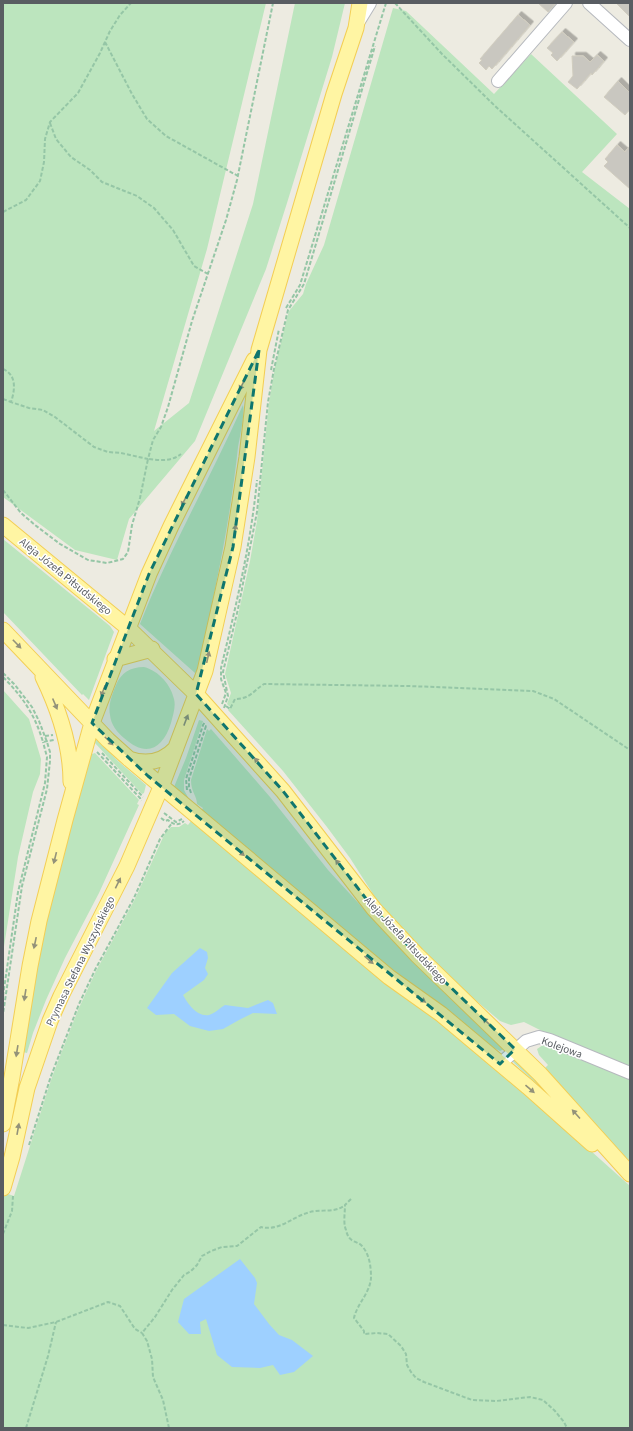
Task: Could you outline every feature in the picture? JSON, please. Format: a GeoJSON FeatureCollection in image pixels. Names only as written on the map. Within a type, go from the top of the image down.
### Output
{"type":"FeatureCollection","features":[{"type":"Feature","properties":{"kind":"main road"},"geometry":{"type":"LineString","coordinates":[[128,758],[140,762],[152,762],[165,757],[176,747],[205,671],[233,547],[247,457],[259,350],[334,94],[356,28],[360,3]]}},
{"type":"Feature","properties":{"kind":"main road"},"geometry":{"type":"LineString","coordinates":[[3,1124],[32,958],[46,891],[92,723],[115,659],[149,574],[259,350]]}},
{"type":"Feature","properties":{"kind":"main road","name":"Aleja Józefa Piłsudskiego"},"geometry":{"type":"LineString","coordinates":[[3,525],[152,649]]}},
{"type":"Feature","properties":{"kind":"main road"},"geometry":{"type":"LineString","coordinates":[[3,630],[92,723],[161,787],[389,976],[441,1014],[528,1087],[630,1177]]}},
{"type":"Feature","properties":{"kind":"main road"},"geometry":{"type":"LineString","coordinates":[[115,659],[152,649],[196,694]]}},
{"type":"Feature","properties":{"kind":"main road"},"geometry":{"type":"LineString","coordinates":[[30,658],[42,676],[51,694],[61,719],[64,732],[71,780],[65,820]]}},
{"type":"Feature","properties":{"kind":"main road","name":"Aleja Józefa Piłsudskiego"},"geometry":{"type":"LineString","coordinates":[[196,694],[221,711],[374,909],[417,955],[540,1074],[630,1174]]}},
{"type":"Feature","properties":{"kind":"main road","name":"Prymasa Stefana Wyszyńskiego"},"geometry":{"type":"LineString","coordinates":[[8,1191],[12,1157],[27,1088],[50,1021],[61,996],[127,866],[161,787],[176,747]]}},
{"type":"Feature","properties":{"kind":"street"},"geometry":{"type":"LineString","coordinates":[[356,28],[370,3]]}},
{"type":"Feature","properties":{"kind":"street"},"geometry":{"type":"LineString","coordinates":[[498,81],[566,3]]}},
{"type":"Feature","properties":{"kind":"street"},"geometry":{"type":"LineString","coordinates":[[589,3],[630,40]]}},
{"type":"Feature","properties":{"kind":"street","name":"Kolejowa"},"geometry":{"type":"LineString","coordinates":[[500,1064],[515,1049],[526,1041],[539,1037],[550,1040],[630,1073]]}},
{"type":"Feature","properties":{"kind":"path"},"geometry":{"type":"LineString","coordinates":[[3,212],[26,200],[40,181],[50,122],[78,93],[120,15],[131,3]]}},
{"type":"Feature","properties":{"kind":"path"},"geometry":{"type":"LineString","coordinates":[[3,490],[21,513],[60,544],[88,560],[107,563],[123,559],[128,552],[132,525],[140,498],[153,440],[161,427],[168,407],[192,321],[226,220],[238,176],[273,3]]}},
{"type":"Feature","properties":{"kind":"path"},"geometry":{"type":"LineString","coordinates":[[294,295],[300,285],[386,3]]}},
{"type":"Feature","properties":{"kind":"path"},"geometry":{"type":"LineString","coordinates":[[395,3],[442,54],[495,106],[630,228]]}},
{"type":"Feature","properties":{"kind":"path"},"geometry":{"type":"LineString","coordinates":[[105,42],[147,119],[166,136],[238,176]]}},
{"type":"Feature","properties":{"kind":"path"},"geometry":{"type":"LineString","coordinates":[[194,797],[189,787],[189,779],[206,726],[207,728],[221,711],[228,696],[223,672],[238,609],[255,520],[268,402],[283,326],[288,310],[304,284],[375,46]]}},
{"type":"Feature","properties":{"kind":"path"},"geometry":{"type":"LineString","coordinates":[[50,122],[56,139],[71,157],[90,170],[102,182],[137,196],[154,208],[173,230],[194,266],[208,274]]}},
{"type":"Feature","properties":{"kind":"path"},"geometry":{"type":"LineString","coordinates":[[3,370],[9,372],[14,380],[14,392],[11,402]]}},
{"type":"Feature","properties":{"kind":"path"},"geometry":{"type":"LineString","coordinates":[[3,399],[49,413],[94,447],[108,452],[167,461],[177,458],[182,454]]}},
{"type":"Feature","properties":{"kind":"path"},"geometry":{"type":"LineString","coordinates":[[3,673],[23,694],[32,707],[39,721],[50,752],[50,761],[46,789],[22,886],[3,1014]]}},
{"type":"Feature","properties":{"kind":"path"},"geometry":{"type":"LineString","coordinates":[[221,711],[230,709],[235,699],[248,697],[264,684],[394,686],[533,691],[554,699],[630,750]]}},
{"type":"Feature","properties":{"kind":"path"},"geometry":{"type":"LineString","coordinates":[[3,996],[18,892],[45,783],[47,757],[43,742]]}},
{"type":"Feature","properties":{"kind":"path"},"geometry":{"type":"LineString","coordinates":[[29,1145],[59,1054],[90,982],[134,898],[164,832],[172,823],[180,824],[184,821],[186,822],[193,813]]}},
{"type":"Feature","properties":{"kind":"path"},"geometry":{"type":"LineString","coordinates":[[3,1234],[12,1211],[8,1191]]}},
{"type":"Feature","properties":{"kind":"path"},"geometry":{"type":"LineString","coordinates":[[142,1333],[155,1317],[172,1290],[184,1275],[197,1265],[202,1256],[222,1247],[238,1246],[261,1227],[279,1227],[304,1214],[314,1211],[338,1210],[351,1199]]}},
{"type":"Feature","properties":{"kind":"path"},"geometry":{"type":"LineString","coordinates":[[345,1205],[346,1230],[352,1241],[362,1246],[371,1262],[371,1280],[368,1290],[355,1313],[354,1318],[364,1331],[364,1334],[388,1334],[401,1346],[406,1354],[407,1365],[411,1372],[416,1378],[424,1382],[472,1400],[496,1401],[530,1397],[543,1400],[555,1411],[567,1428]]}},
{"type":"Feature","properties":{"kind":"path"},"geometry":{"type":"LineString","coordinates":[[3,1325],[28,1328],[56,1322],[108,1302],[120,1306],[135,1329],[142,1333],[147,1341],[152,1359],[153,1377],[163,1400],[169,1428]]}},
{"type":"Feature","properties":{"kind":"path"},"geometry":{"type":"LineString","coordinates":[[26,1428],[48,1356],[56,1322]]}},
{"type":"Feature","properties":{"kind":"highlighted area"},"geometry":{"type":"Polygon","coordinates":[[[259,350],[233,547],[196,694],[283,791],[374,909],[417,955],[515,1049],[500,1064],[148,776],[92,723],[149,574],[259,350]]]}},
{"type":"Feature","properties":{"kind":"green space"},"geometry":{"type":"Polygon","coordinates":[[[3,3],[266,3],[207,249],[154,431],[189,403],[253,204],[295,3],[345,3],[332,57],[266,269],[195,441],[129,519],[117,560],[75,550],[3,497],[3,3]]]}},
{"type":"Feature","properties":{"kind":"green space"},"geometry":{"type":"Polygon","coordinates":[[[393,8],[406,11],[494,94],[531,54],[617,134],[582,172],[630,209],[630,1067],[542,1031],[524,1022],[511,1025],[500,1021],[439,969],[380,905],[350,858],[327,827],[283,771],[228,710],[230,707],[227,704],[231,693],[225,674],[250,561],[257,521],[269,403],[275,367],[289,311],[303,294],[324,245],[393,8]]]}},
{"type":"Feature","properties":{"kind":"green space"},"geometry":{"type":"Polygon","coordinates":[[[243,405],[243,419],[226,532],[197,672],[195,673],[140,624],[164,568],[243,405]]]}},
{"type":"Feature","properties":{"kind":"green space"},"geometry":{"type":"Polygon","coordinates":[[[3,539],[110,626],[114,632],[89,700],[83,694],[82,695],[3,612],[3,539]]]}},
{"type":"Feature","properties":{"kind":"green space"},"geometry":{"type":"Polygon","coordinates":[[[144,667],[155,672],[164,679],[170,689],[175,705],[168,732],[153,748],[146,749],[132,744],[119,733],[112,722],[110,711],[112,696],[118,681],[123,674],[134,668],[144,667]]]}},
{"type":"Feature","properties":{"kind":"green space"},"geometry":{"type":"Polygon","coordinates":[[[3,690],[29,719],[41,759],[40,774],[33,792],[18,857],[3,953],[3,690]]]}},
{"type":"Feature","properties":{"kind":"green space"},"geometry":{"type":"Polygon","coordinates":[[[199,720],[203,721],[184,780],[184,790],[190,801],[174,787],[199,720]]]}},
{"type":"Feature","properties":{"kind":"green space"},"geometry":{"type":"Polygon","coordinates":[[[207,729],[209,731],[211,729],[270,797],[328,870],[407,956],[446,994],[505,1046],[504,1049],[500,1051],[494,1048],[387,965],[201,811],[203,808],[197,804],[191,780],[207,729]]]}},
{"type":"Feature","properties":{"kind":"green space"},"geometry":{"type":"Polygon","coordinates":[[[95,739],[97,739],[118,761],[146,785],[144,793],[142,794],[95,743],[95,739]]]}},
{"type":"Feature","properties":{"kind":"green space"},"geometry":{"type":"Polygon","coordinates":[[[95,753],[139,800],[137,804],[139,805],[99,893],[65,958],[46,1000],[27,1053],[23,1052],[37,965],[51,899],[90,754],[95,753]]]}},
{"type":"Feature","properties":{"kind":"green space"},"geometry":{"type":"Polygon","coordinates":[[[191,821],[452,1030],[542,1107],[630,1186],[630,1428],[3,1428],[3,1198],[5,1193],[14,1196],[52,1077],[78,1010],[96,971],[135,899],[165,833],[171,827],[179,827],[185,823],[188,825],[191,821]]]}},
{"type":"Feature","properties":{"kind":"green space"},"geometry":{"type":"Polygon","coordinates":[[[543,1045],[630,1079],[630,1162],[544,1069],[548,1065],[539,1055],[537,1049],[543,1045]]]}},
{"type":"Feature","properties":{"kind":"green space"},"geometry":{"type":"Polygon","coordinates":[[[515,1057],[552,1098],[514,1063],[512,1060],[515,1057]]]}},
{"type":"Feature","properties":{"kind":"water"},"geometry":{"type":"Polygon","coordinates":[[[200,948],[207,952],[208,958],[205,968],[208,974],[204,980],[183,995],[193,1009],[201,1014],[209,1015],[225,1005],[248,1008],[268,1000],[273,1003],[277,1014],[253,1013],[223,1029],[209,1031],[190,1026],[174,1014],[156,1015],[147,1008],[172,973],[200,948]]]}},
{"type":"Feature","properties":{"kind":"water"},"geometry":{"type":"Polygon","coordinates":[[[240,1259],[255,1278],[257,1283],[254,1304],[269,1324],[279,1335],[292,1340],[313,1356],[294,1372],[280,1375],[273,1365],[260,1368],[232,1367],[217,1355],[206,1319],[200,1322],[201,1334],[189,1334],[178,1322],[184,1299],[240,1259]]]}},
{"type":"Feature","properties":{"kind":"building"},"geometry":{"type":"Polygon","coordinates":[[[538,3],[556,3],[548,12],[538,3]]]}},
{"type":"Feature","properties":{"kind":"building"},"geometry":{"type":"Polygon","coordinates":[[[616,3],[630,3],[630,17],[616,3]]]}},
{"type":"Feature","properties":{"kind":"building"},"geometry":{"type":"Polygon","coordinates":[[[518,15],[530,25],[492,69],[489,66],[486,70],[479,63],[482,60],[480,59],[518,15]]]}},
{"type":"Feature","properties":{"kind":"building"},"geometry":{"type":"Polygon","coordinates":[[[562,32],[574,42],[557,61],[551,55],[553,53],[547,48],[562,32]]]}},
{"type":"Feature","properties":{"kind":"building"},"geometry":{"type":"Polygon","coordinates":[[[597,55],[604,61],[577,89],[568,82],[573,76],[572,56],[583,56],[590,62],[597,55]]]}},
{"type":"Feature","properties":{"kind":"building"},"geometry":{"type":"Polygon","coordinates":[[[618,81],[630,93],[630,109],[625,115],[604,97],[618,81]]]}},
{"type":"Feature","properties":{"kind":"building"},"geometry":{"type":"Polygon","coordinates":[[[617,145],[625,152],[630,146],[630,189],[604,166],[608,162],[605,159],[617,145]]]}}]}
